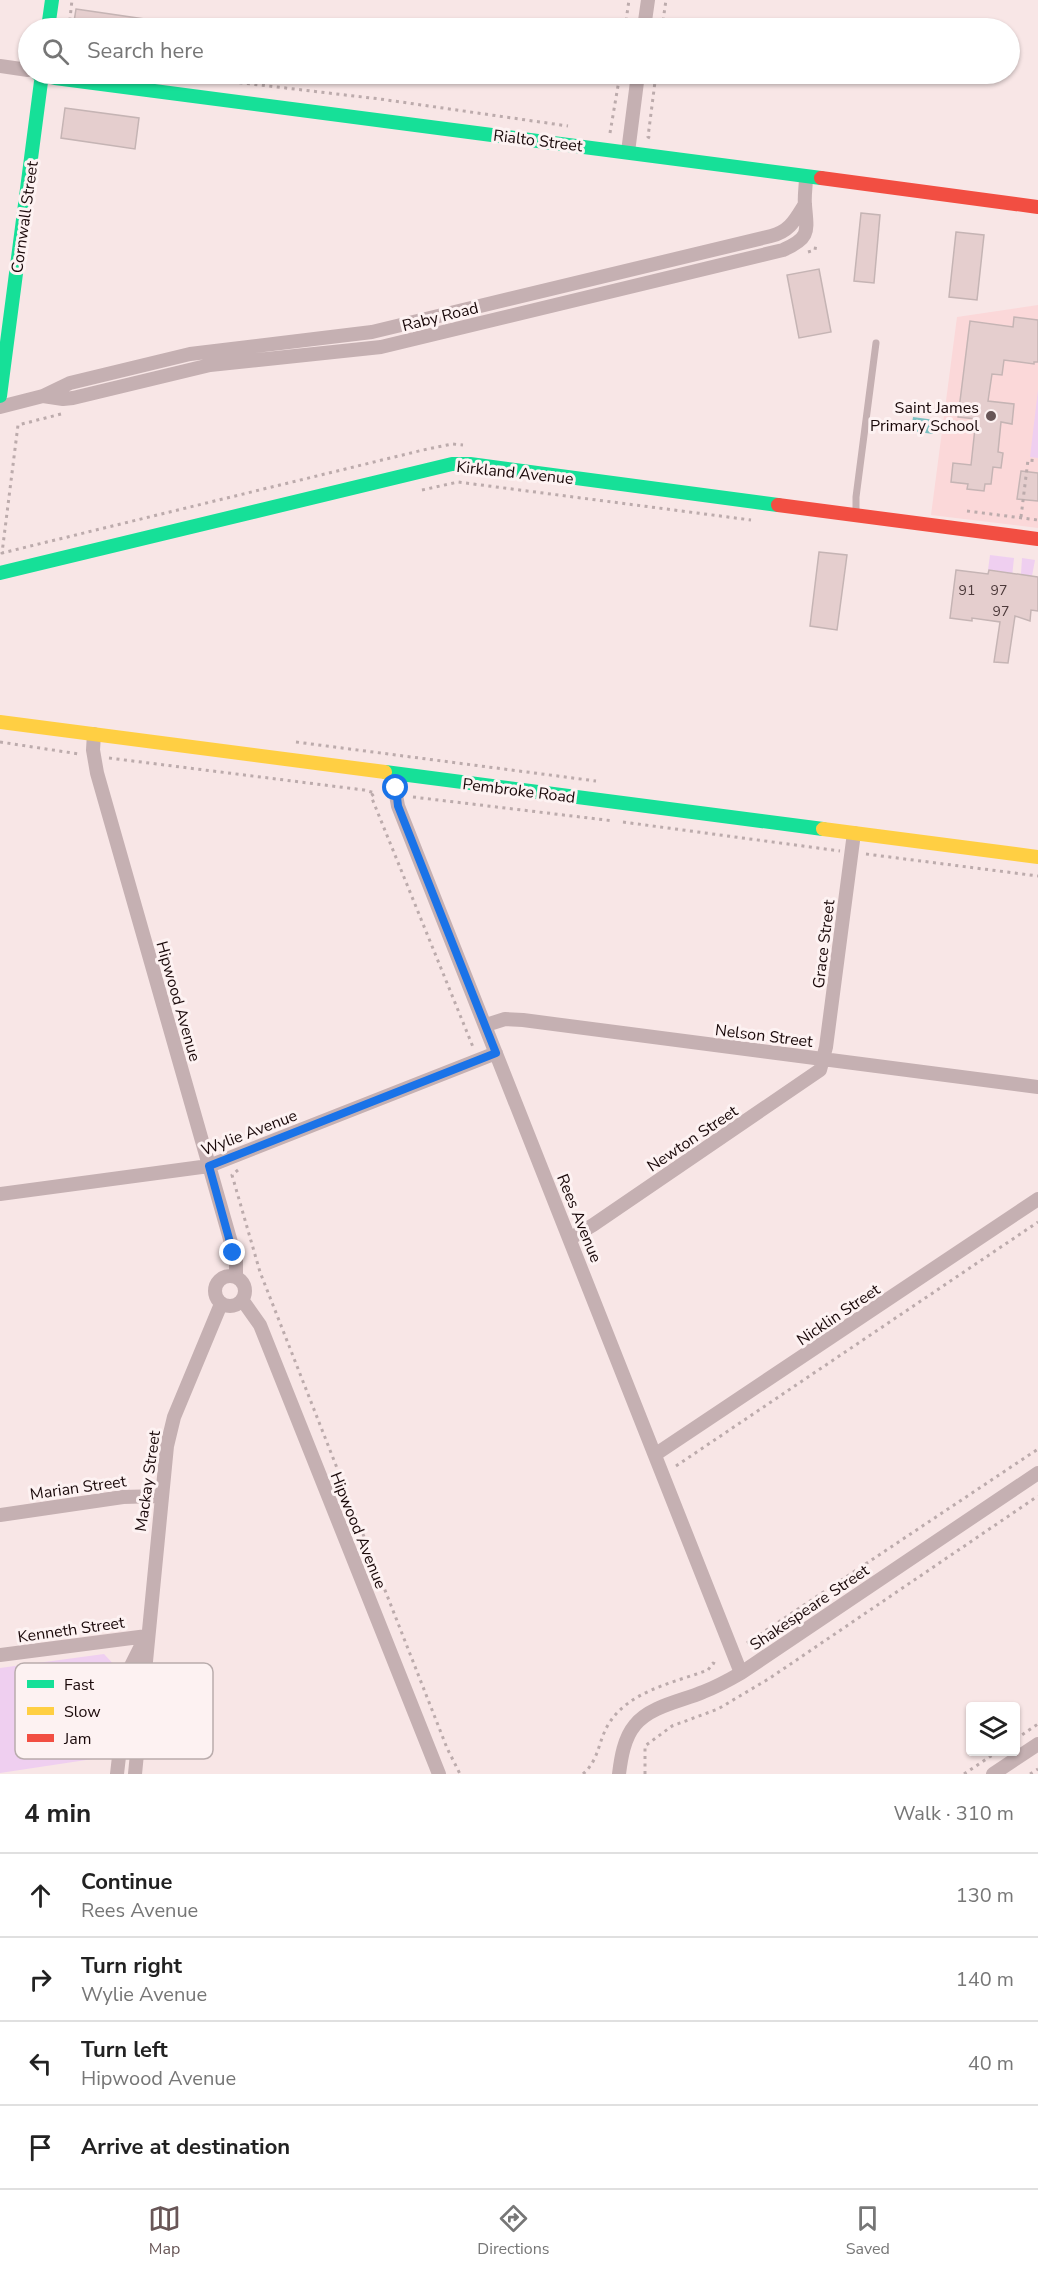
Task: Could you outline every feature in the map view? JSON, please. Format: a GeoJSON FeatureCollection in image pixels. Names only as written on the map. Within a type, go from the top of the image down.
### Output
{"type":"FeatureCollection","features":[{"type":"Feature","properties":{"kind":"street"},"geometry":{"type":"LineString","coordinates":[[49,18],[52,0]]}},
{"type":"Feature","properties":{"kind":"street"},"geometry":{"type":"LineString","coordinates":[[645,18],[648,0]]}},
{"type":"Feature","properties":{"kind":"street"},"geometry":{"type":"LineString","coordinates":[[0,66],[18,69]]}},
{"type":"Feature","properties":{"kind":"street","name":"Cornwall Street"},"geometry":{"type":"LineString","coordinates":[[0,396],[40,84]]}},
{"type":"Feature","properties":{"kind":"street","name":"Rialto Street"},"geometry":{"type":"LineString","coordinates":[[116,84],[1038,207]]}},
{"type":"Feature","properties":{"kind":"street"},"geometry":{"type":"LineString","coordinates":[[628,152],[637,84]]}},
{"type":"Feature","properties":{"kind":"street","name":"Raby Road"},"geometry":{"type":"LineString","coordinates":[[0,407],[43,396],[70,383],[190,354],[372,332],[771,236],[791,227],[805,204],[806,177]]}},
{"type":"Feature","properties":{"kind":"street","name":"Kirkland Avenue"},"geometry":{"type":"LineString","coordinates":[[0,573],[452,464],[494,467],[1038,539]]}},
{"type":"Feature","properties":{"kind":"street","name":"Pembroke Road"},"geometry":{"type":"LineString","coordinates":[[0,722],[1038,857]]}},
{"type":"Feature","properties":{"kind":"street","name":"Hipwood Avenue"},"geometry":{"type":"LineString","coordinates":[[94,734],[93,750],[97,773],[237,1264],[236,1277]]}},
{"type":"Feature","properties":{"kind":"street","name":"Rees Avenue"},"geometry":{"type":"LineString","coordinates":[[397,774],[398,806],[571,1238],[741,1673]]}},
{"type":"Feature","properties":{"kind":"street","name":"Grace Street"},"geometry":{"type":"LineString","coordinates":[[824,1059],[854,833]]}},
{"type":"Feature","properties":{"kind":"street","name":"Nelson Street"},"geometry":{"type":"LineString","coordinates":[[486,1025],[505,1019],[523,1020],[1038,1087]]}},
{"type":"Feature","properties":{"kind":"street","name":"Wylie Avenue"},"geometry":{"type":"LineString","coordinates":[[0,1194],[209,1166],[496,1053]]}},
{"type":"Feature","properties":{"kind":"street","name":"Newton Street"},"geometry":{"type":"LineString","coordinates":[[571,1238],[814,1075],[824,1059]]}},
{"type":"Feature","properties":{"kind":"street","name":"Nicklin Street"},"geometry":{"type":"LineString","coordinates":[[656,1454],[1038,1199]]}},
{"type":"Feature","properties":{"kind":"street"},"geometry":{"type":"LineString","coordinates":[[226,1276],[236,1277],[245,1287],[243,1301],[235,1306],[221,1304],[215,1291],[218,1282],[226,1276]]}},
{"type":"Feature","properties":{"kind":"street","name":"Hipwood Avenue"},"geometry":{"type":"LineString","coordinates":[[243,1301],[260,1325],[439,1774]]}},
{"type":"Feature","properties":{"kind":"street","name":"Mackay Street"},"geometry":{"type":"LineString","coordinates":[[145,1663],[160,1496],[169,1431],[221,1304]]}},
{"type":"Feature","properties":{"kind":"street","name":"Shakespeare Street"},"geometry":{"type":"LineString","coordinates":[[619,1774],[624,1747],[637,1723],[654,1711],[716,1687],[741,1673],[1038,1473]]}},
{"type":"Feature","properties":{"kind":"street","name":"Marian Street"},"geometry":{"type":"LineString","coordinates":[[0,1515],[123,1497],[160,1496]]}},
{"type":"Feature","properties":{"kind":"street","name":"Mackay Street"},"geometry":{"type":"LineString","coordinates":[[133,1663],[147,1636]]}},
{"type":"Feature","properties":{"kind":"street","name":"Kenneth Street"},"geometry":{"type":"LineString","coordinates":[[0,1655],[147,1636]]}},
{"type":"Feature","properties":{"kind":"street"},"geometry":{"type":"LineString","coordinates":[[993,1774],[1038,1744]]}},
{"type":"Feature","properties":{"kind":"street","name":"Mackay Street"},"geometry":{"type":"LineString","coordinates":[[117,1774],[119,1759]]}},
{"type":"Feature","properties":{"kind":"street","name":"Mackay Street"},"geometry":{"type":"LineString","coordinates":[[135,1774],[136,1759]]}},
{"type":"Feature","properties":{"kind":"lane"},"geometry":{"type":"LineString","coordinates":[[856,515],[856,496],[876,343]]}},
{"type":"Feature","properties":{"kind":"path"},"geometry":{"type":"LineString","coordinates":[[70,18],[72,0]]}},
{"type":"Feature","properties":{"kind":"path"},"geometry":{"type":"LineString","coordinates":[[626,18],[629,0]]}},
{"type":"Feature","properties":{"kind":"path"},"geometry":{"type":"LineString","coordinates":[[663,18],[666,0]]}},
{"type":"Feature","properties":{"kind":"path"},"geometry":{"type":"LineString","coordinates":[[251,84],[380,99],[577,128]]}},
{"type":"Feature","properties":{"kind":"path"},"geometry":{"type":"LineString","coordinates":[[600,131],[612,133],[619,84]]}},
{"type":"Feature","properties":{"kind":"path"},"geometry":{"type":"LineString","coordinates":[[655,84],[648,137],[659,139]]}},
{"type":"Feature","properties":{"kind":"path"},"geometry":{"type":"LineString","coordinates":[[805,253],[815,250],[816,239]]}},
{"type":"Feature","properties":{"kind":"path"},"geometry":{"type":"LineString","coordinates":[[66,412],[18,424],[2,553],[423,450],[452,444],[464,446]]}},
{"type":"Feature","properties":{"kind":"path"},"geometry":{"type":"LineString","coordinates":[[1021,517],[1028,460],[1038,461]]}},
{"type":"Feature","properties":{"kind":"path"},"geometry":{"type":"LineString","coordinates":[[415,492],[458,482],[760,521]]}},
{"type":"Feature","properties":{"kind":"path"},"geometry":{"type":"LineString","coordinates":[[957,510],[1038,520]]}},
{"type":"Feature","properties":{"kind":"path"},"geometry":{"type":"LineString","coordinates":[[0,742],[79,754]]}},
{"type":"Feature","properties":{"kind":"path"},"geometry":{"type":"LineString","coordinates":[[109,758],[233,772],[375,793],[371,796],[474,1050]]}},
{"type":"Feature","properties":{"kind":"path"},"geometry":{"type":"LineString","coordinates":[[413,797],[841,851]]}},
{"type":"Feature","properties":{"kind":"path"},"geometry":{"type":"LineString","coordinates":[[861,853],[1038,876]]}},
{"type":"Feature","properties":{"kind":"path"},"geometry":{"type":"LineString","coordinates":[[240,1168],[232,1176],[260,1272],[447,1748],[460,1774]]}},
{"type":"Feature","properties":{"kind":"path"},"geometry":{"type":"LineString","coordinates":[[676,1466],[1038,1222]]}},
{"type":"Feature","properties":{"kind":"path"},"geometry":{"type":"LineString","coordinates":[[747,1642],[1038,1449]]}},
{"type":"Feature","properties":{"kind":"path"},"geometry":{"type":"LineString","coordinates":[[645,1774],[645,1746],[672,1726],[718,1709],[770,1678],[1038,1496]]}},
{"type":"Feature","properties":{"kind":"path"},"geometry":{"type":"LineString","coordinates":[[1020,1736],[1038,1724]]}},
{"type":"Feature","properties":{"kind":"path"},"geometry":{"type":"LineString","coordinates":[[964,1774],[991,1756]]}},
{"type":"Feature","properties":{"kind":"path"},"geometry":{"type":"LineString","coordinates":[[1030,1774],[1038,1769]]}},
{"type":"Feature","properties":{"kind":"path"},"geometry":{"type":"LineString","coordinates":[[586,1771],[591,1774]]}},
{"type":"Feature","properties":{"kind":"shaded area","name":"Saint James Primary School"},"geometry":{"type":"Polygon","coordinates":[[[1038,305],[1038,528],[931,515],[957,317],[1038,305]]]}},
{"type":"Feature","properties":{"kind":"shaded area"},"geometry":{"type":"Polygon","coordinates":[[[1038,390],[1038,458],[1030,457],[1038,390]]]}},
{"type":"Feature","properties":{"kind":"shaded area"},"geometry":{"type":"Polygon","coordinates":[[[990,555],[1014,558],[1012,577],[998,576],[998,571],[988,570],[990,555]]]}},
{"type":"Feature","properties":{"kind":"shaded area"},"geometry":{"type":"Polygon","coordinates":[[[1022,558],[1035,560],[1032,576],[1021,574],[1022,558]]]}},
{"type":"Feature","properties":{"kind":"shaded area"},"geometry":{"type":"Polygon","coordinates":[[[104,1654],[112,1663],[37,1663],[104,1654]]]}},
{"type":"Feature","properties":{"kind":"shaded area"},"geometry":{"type":"Polygon","coordinates":[[[15,1666],[15,1759],[93,1759],[0,1773],[0,1668],[15,1666]]]}},
{"type":"Feature","properties":{"kind":"water"},"geometry":{"type":"Polygon","coordinates":[[[913,417],[935,420],[933,434],[911,431],[913,417]]]}},
{"type":"Feature","properties":{"kind":"building"},"geometry":{"type":"Polygon","coordinates":[[[76,9],[138,18],[75,18],[76,9]]]}},
{"type":"Feature","properties":{"kind":"building"},"geometry":{"type":"Polygon","coordinates":[[[65,108],[139,118],[135,149],[61,138],[65,108]]]}},
{"type":"Feature","properties":{"kind":"building"},"geometry":{"type":"Polygon","coordinates":[[[861,213],[880,215],[874,283],[854,281],[861,213]]]}},
{"type":"Feature","properties":{"kind":"building"},"geometry":{"type":"Polygon","coordinates":[[[956,232],[984,235],[977,300],[949,297],[956,232]]]}},
{"type":"Feature","properties":{"kind":"building"},"geometry":{"type":"Polygon","coordinates":[[[819,269],[831,332],[799,338],[787,275],[819,269]]]}},
{"type":"Feature","properties":{"kind":"building"},"geometry":{"type":"Polygon","coordinates":[[[1014,317],[1038,320],[1038,362],[1034,364],[1004,360],[1002,375],[992,374],[988,401],[1014,404],[1012,424],[1001,422],[998,452],[1003,453],[1001,468],[993,467],[991,484],[985,484],[984,491],[967,489],[968,484],[951,482],[953,463],[971,465],[976,419],[958,417],[970,321],[1013,327],[1014,317]]]}},
{"type":"Feature","properties":{"kind":"building"},"geometry":{"type":"Polygon","coordinates":[[[1021,471],[1038,473],[1038,501],[1017,499],[1021,471]]]}},
{"type":"Feature","properties":{"kind":"building"},"geometry":{"type":"Polygon","coordinates":[[[819,552],[847,555],[837,630],[810,626],[819,552]]]}},
{"type":"Feature","properties":{"kind":"building"},"geometry":{"type":"Polygon","coordinates":[[[956,570],[988,574],[989,570],[1038,577],[1038,611],[1031,610],[1030,621],[1015,616],[1008,663],[994,662],[1000,622],[950,618],[956,570]]]}},
{"type":"Feature","properties":{"kind":"traffic: fast"},"geometry":{"type":"LineString","coordinates":[[49,18],[52,0]]}},
{"type":"Feature","properties":{"kind":"traffic: fast"},"geometry":{"type":"LineString","coordinates":[[0,396],[41,84]]}},
{"type":"Feature","properties":{"kind":"traffic: fast"},"geometry":{"type":"LineString","coordinates":[[101,84],[821,178]]}},
{"type":"Feature","properties":{"kind":"traffic: fast"},"geometry":{"type":"LineString","coordinates":[[0,573],[452,464],[470,464],[778,505]]}},
{"type":"Feature","properties":{"kind":"traffic: fast"},"geometry":{"type":"LineString","coordinates":[[385,772],[823,829]]}},
{"type":"Feature","properties":{"kind":"traffic: slow"},"geometry":{"type":"LineString","coordinates":[[0,722],[385,772]]}},
{"type":"Feature","properties":{"kind":"traffic: slow"},"geometry":{"type":"LineString","coordinates":[[823,829],[1038,857]]}},
{"type":"Feature","properties":{"kind":"traffic: jam"},"geometry":{"type":"LineString","coordinates":[[821,178],[1038,207]]}},
{"type":"Feature","properties":{"kind":"traffic: jam"},"geometry":{"type":"LineString","coordinates":[[778,505],[1038,539]]}},
{"type":"Feature","properties":{"kind":"place","name":"Saint James Primary School"},"geometry":{"type":"Point","coordinates":[991,416]}},
{"type":"Feature","properties":{"kind":"route"},"geometry":{"type":"LineString","coordinates":[[233,1253],[209,1166],[496,1053],[398,806],[396,788]]}}]}
